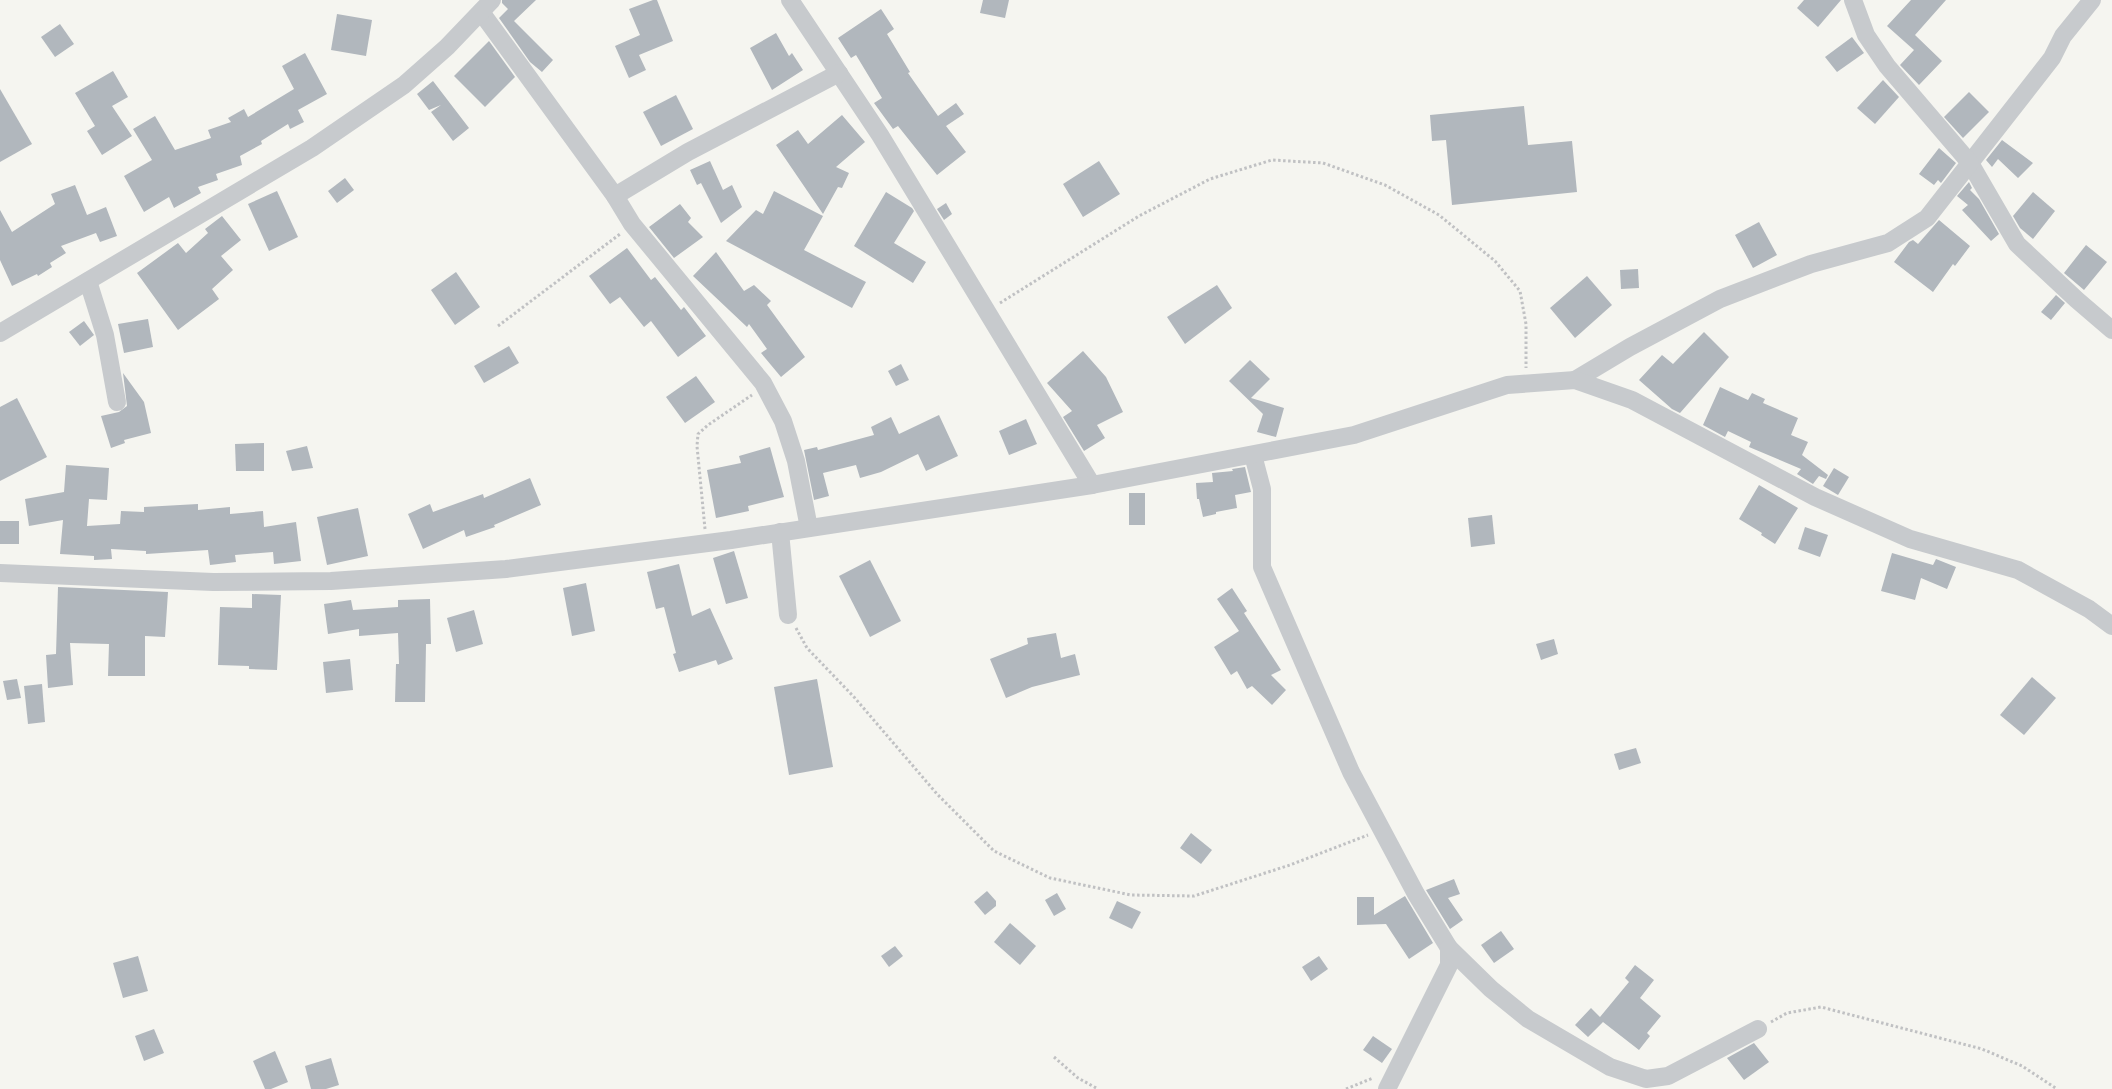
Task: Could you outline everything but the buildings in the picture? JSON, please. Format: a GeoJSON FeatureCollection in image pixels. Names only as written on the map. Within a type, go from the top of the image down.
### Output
{"type":"FeatureCollection","features":[{"type":"Feature","properties":{"kind":"street"},"geometry":{"type":"LineString","coordinates":[[790,0],[880,135],[1092,485]]}},
{"type":"Feature","properties":{"kind":"street"},"geometry":{"type":"LineString","coordinates":[[1853,0],[1866,35],[1887,66],[1970,164],[2017,244],[2104,314],[2112,330]]}},
{"type":"Feature","properties":{"kind":"street"},"geometry":{"type":"LineString","coordinates":[[1575,380],[1630,347],[1720,299],[1811,264],[1888,243],[1927,218],[2052,58],[2063,36],[2092,0]]}},
{"type":"Feature","properties":{"kind":"street"},"geometry":{"type":"LineString","coordinates":[[0,333],[312,148],[412,79],[447,47],[486,6],[632,224],[765,386],[783,421],[796,461],[809,528]]}},
{"type":"Feature","properties":{"kind":"street"},"geometry":{"type":"LineString","coordinates":[[615,196],[688,152],[839,73]]}},
{"type":"Feature","properties":{"kind":"street"},"geometry":{"type":"LineString","coordinates":[[88,281],[105,335],[117,402]]}},
{"type":"Feature","properties":{"kind":"street"},"geometry":{"type":"LineString","coordinates":[[0,573],[213,582],[331,581],[506,569],[706,543],[1092,485],[1253,456],[1354,435],[1507,385],[1575,380],[1632,400],[1814,498],[1910,539],[2018,570],[2089,609],[2112,626]]}},
{"type":"Feature","properties":{"kind":"street"},"geometry":{"type":"LineString","coordinates":[[1253,456],[1262,489],[1262,567],[1351,772],[1416,894],[1449,948],[1491,989],[1528,1019],[1610,1067],[1646,1079],[1668,1076],[1758,1029]]}},
{"type":"Feature","properties":{"kind":"street"},"geometry":{"type":"LineString","coordinates":[[780,532],[788,615]]}},
{"type":"Feature","properties":{"kind":"street"},"geometry":{"type":"LineString","coordinates":[[1387,1089],[1449,965],[1449,948]]}},
{"type":"Feature","properties":{"kind":"path"},"geometry":{"type":"LineString","coordinates":[[987,311],[1139,216],[1210,179],[1272,160],[1323,162],[1386,184],[1439,216],[1495,261],[1520,292],[1526,324],[1526,383]]}},
{"type":"Feature","properties":{"kind":"path"},"geometry":{"type":"LineString","coordinates":[[498,326],[632,224]]}},
{"type":"Feature","properties":{"kind":"path"},"geometry":{"type":"LineString","coordinates":[[706,543],[697,446],[698,434],[765,386]]}},
{"type":"Feature","properties":{"kind":"path"},"geometry":{"type":"LineString","coordinates":[[788,615],[807,648],[854,698],[936,794],[994,850],[1050,878],[1131,895],[1194,896],[1290,865],[1383,829]]}},
{"type":"Feature","properties":{"kind":"path"},"geometry":{"type":"LineString","coordinates":[[1758,1029],[1787,1013],[1821,1007],[1982,1049],[2022,1066],[2057,1089]]}},
{"type":"Feature","properties":{"kind":"path"},"geometry":{"type":"LineString","coordinates":[[1054,1057],[1078,1078],[1098,1089]]}}]}
